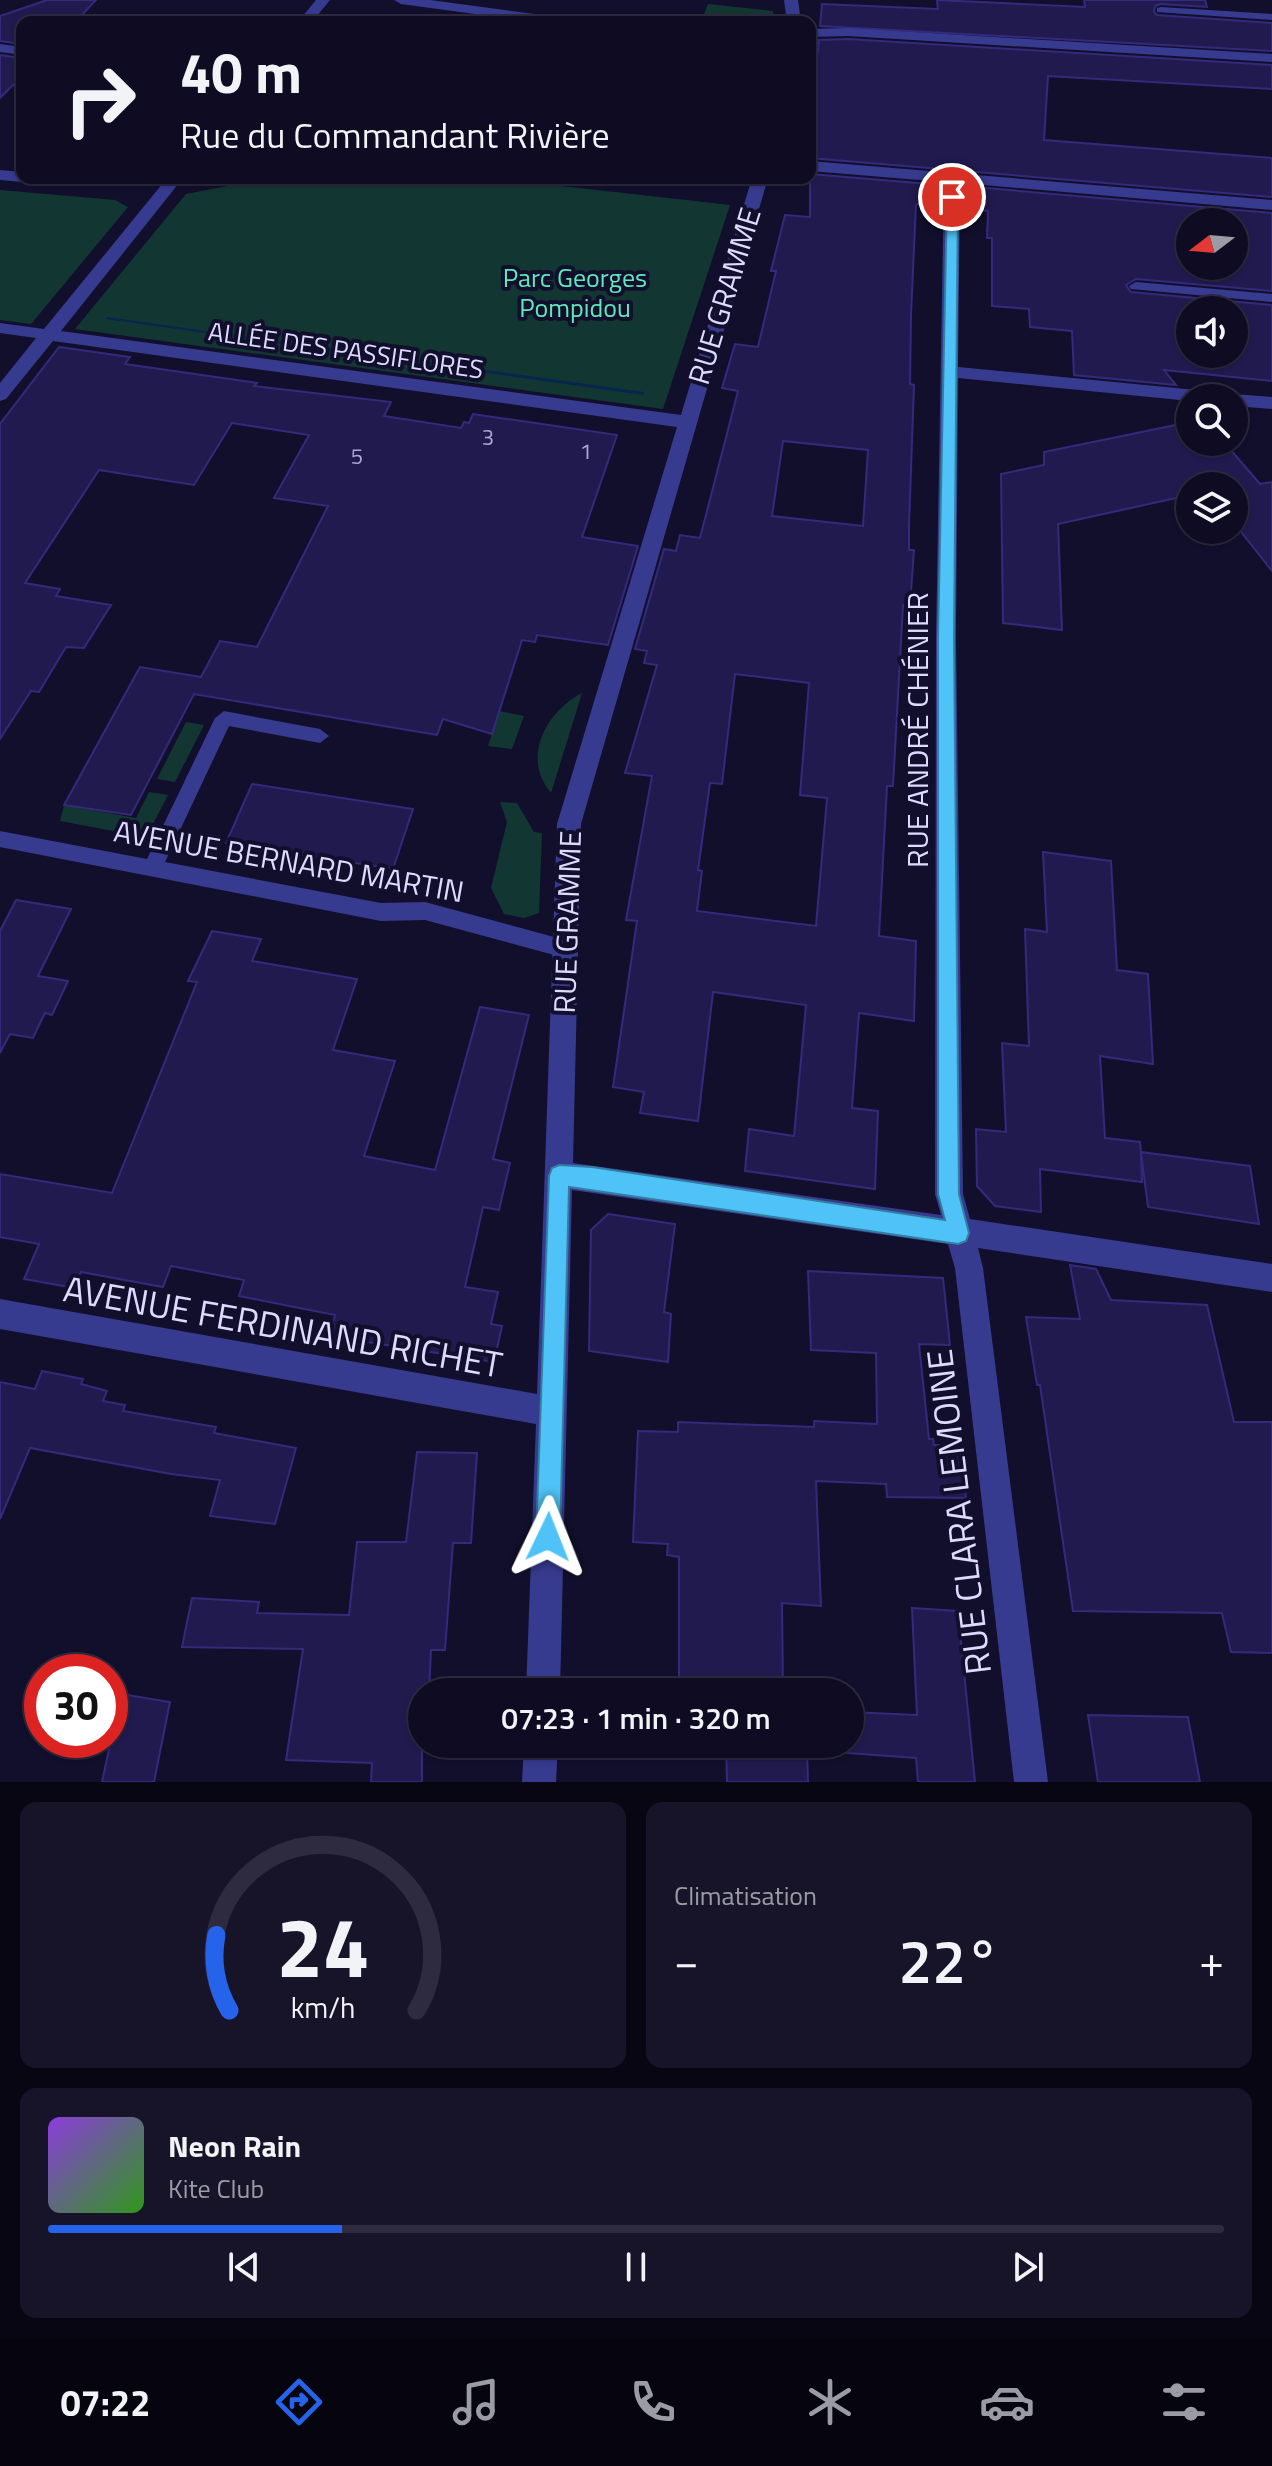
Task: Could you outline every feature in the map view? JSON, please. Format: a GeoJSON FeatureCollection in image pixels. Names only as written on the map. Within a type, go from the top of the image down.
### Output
{"type":"FeatureCollection","features":[{"type":"Feature","properties":{"kind":"street"},"geometry":{"type":"LineString","coordinates":[[310,16],[323,0]]}},
{"type":"Feature","properties":{"kind":"street"},"geometry":{"type":"LineString","coordinates":[[401,0],[520,16]]}},
{"type":"Feature","properties":{"kind":"street"},"geometry":{"type":"LineString","coordinates":[[816,33],[848,32],[1272,58]]}},
{"type":"Feature","properties":{"kind":"street"},"geometry":{"type":"LineString","coordinates":[[816,167],[1272,205]]}},
{"type":"Feature","properties":{"kind":"street","name":"RUE ANDRÉ CHÉNIER"},"geometry":{"type":"LineString","coordinates":[[952,178],[946,638],[949,1194],[958,1233]]}},
{"type":"Feature","properties":{"kind":"street"},"geometry":{"type":"LineString","coordinates":[[0,395],[170,184]]}},
{"type":"Feature","properties":{"kind":"street","name":"RUE GRAMME"},"geometry":{"type":"LineString","coordinates":[[544,1678],[569,824],[758,184]]}},
{"type":"Feature","properties":{"kind":"street","name":"ALLÉE DES PASSIFLORES"},"geometry":{"type":"LineString","coordinates":[[0,328],[686,422]]}},
{"type":"Feature","properties":{"kind":"street"},"geometry":{"type":"LineString","coordinates":[[951,372],[1176,394]]}},
{"type":"Feature","properties":{"kind":"street"},"geometry":{"type":"LineString","coordinates":[[1248,401],[1272,403]]}},
{"type":"Feature","properties":{"kind":"street"},"geometry":{"type":"LineString","coordinates":[[559,1176],[592,1177],[1272,1278]]}},
{"type":"Feature","properties":{"kind":"street","name":"RUE CLARA LEMOINE"},"geometry":{"type":"LineString","coordinates":[[958,1233],[969,1268],[1031,1782]]}},
{"type":"Feature","properties":{"kind":"street","name":"AVENUE FERDINAND RICHET"},"geometry":{"type":"LineString","coordinates":[[0,1314],[553,1412]]}},
{"type":"Feature","properties":{"kind":"street"},"geometry":{"type":"LineString","coordinates":[[539,1782],[540,1758]]}},
{"type":"Feature","properties":{"kind":"lane"},"geometry":{"type":"LineString","coordinates":[[1161,10],[1272,17]]}},
{"type":"Feature","properties":{"kind":"lane"},"geometry":{"type":"LineString","coordinates":[[1136,286],[1272,298]]}},
{"type":"Feature","properties":{"kind":"lane"},"geometry":{"type":"LineString","coordinates":[[152,869],[224,718],[320,736]]}},
{"type":"Feature","properties":{"kind":"lane","name":"AVENUE BERNARD MARTIN"},"geometry":{"type":"LineString","coordinates":[[0,839],[381,912],[425,911],[565,949]]}},
{"type":"Feature","properties":{"kind":"green space"},"geometry":{"type":"Polygon","coordinates":[[[708,4],[773,11],[774,16],[703,16],[708,4]]]}},
{"type":"Feature","properties":{"kind":"green space","name":"Parc Georges Pompidou"},"geometry":{"type":"Polygon","coordinates":[[[238,184],[543,184],[730,205],[663,409],[75,329],[186,194],[238,184]]]}},
{"type":"Feature","properties":{"kind":"green space"},"geometry":{"type":"Polygon","coordinates":[[[0,190],[115,200],[128,207],[31,324],[0,320],[0,190]]]}},
{"type":"Feature","properties":{"kind":"green space"},"geometry":{"type":"Polygon","coordinates":[[[582,693],[551,793],[538,765],[542,737],[548,723],[558,712],[582,693]]]}},
{"type":"Feature","properties":{"kind":"green space"},"geometry":{"type":"Polygon","coordinates":[[[499,711],[524,716],[512,749],[488,746],[499,711]]]}},
{"type":"Feature","properties":{"kind":"green space"},"geometry":{"type":"Polygon","coordinates":[[[186,722],[204,725],[175,782],[157,779],[186,722]]]}},
{"type":"Feature","properties":{"kind":"green space"},"geometry":{"type":"Polygon","coordinates":[[[149,792],[168,795],[146,837],[60,821],[64,805],[136,818],[149,792]]]}},
{"type":"Feature","properties":{"kind":"green space"},"geometry":{"type":"Polygon","coordinates":[[[500,802],[517,803],[534,832],[542,833],[539,913],[524,918],[504,914],[491,888],[507,822],[500,802]]]}},
{"type":"Feature","properties":{"kind":"water"},"geometry":{"type":"Polygon","coordinates":[[[105,319],[644,392],[643,395],[105,319]]]}},
{"type":"Feature","properties":{"kind":"building"},"geometry":{"type":"Polygon","coordinates":[[[47,0],[96,0],[81,16],[16,16],[16,43],[0,41],[0,16],[47,0]]]}},
{"type":"Feature","properties":{"kind":"building"},"geometry":{"type":"Polygon","coordinates":[[[937,0],[1085,7],[1084,0],[1205,0],[1207,7],[1160,4],[1155,6],[1154,12],[1157,15],[1272,23],[1272,51],[820,26],[822,4],[938,9],[937,0]]]}},
{"type":"Feature","properties":{"kind":"building"},"geometry":{"type":"Polygon","coordinates":[[[848,39],[1272,65],[1272,89],[1048,76],[1044,140],[1272,158],[1272,197],[816,159],[816,53],[819,40],[848,39]]]}},
{"type":"Feature","properties":{"kind":"building"},"geometry":{"type":"Polygon","coordinates":[[[0,55],[16,57],[16,82],[0,98],[0,55]]]}},
{"type":"Feature","properties":{"kind":"building"},"geometry":{"type":"Polygon","coordinates":[[[816,175],[941,185],[941,206],[916,204],[911,315],[910,384],[914,385],[909,525],[909,550],[914,550],[910,606],[903,605],[893,786],[887,786],[879,936],[916,941],[914,1021],[859,1013],[852,1108],[878,1111],[875,1189],[745,1171],[749,1129],[794,1136],[806,1005],[713,992],[698,1121],[640,1113],[644,1092],[613,1087],[637,921],[626,920],[652,776],[625,773],[657,665],[644,663],[647,651],[635,649],[664,549],[676,551],[680,535],[700,538],[738,391],[722,388],[735,344],[758,347],[776,271],[771,271],[785,215],[810,217],[810,184],[816,184],[816,175]],[[783,441],[772,516],[863,526],[868,450],[783,441]],[[735,674],[722,784],[710,783],[698,870],[702,871],[697,911],[816,926],[827,798],[800,795],[809,683],[735,674]]]}},
{"type":"Feature","properties":{"kind":"building"},"geometry":{"type":"Polygon","coordinates":[[[963,186],[1215,208],[1176,208],[1176,280],[1248,280],[1248,211],[1272,213],[1272,291],[1136,279],[1126,285],[1131,292],[1176,296],[1176,368],[1248,368],[1248,303],[1272,305],[1272,381],[1164,370],[1176,385],[1074,375],[1072,331],[1030,327],[1029,309],[992,306],[992,238],[987,238],[988,211],[963,208],[963,186]]]}},
{"type":"Feature","properties":{"kind":"building"},"geometry":{"type":"Polygon","coordinates":[[[59,347],[130,357],[125,364],[257,383],[254,386],[391,402],[384,416],[461,428],[464,422],[469,423],[473,414],[617,435],[582,537],[638,546],[608,645],[537,635],[535,642],[522,640],[492,734],[443,719],[437,735],[194,694],[131,815],[64,805],[140,667],[201,677],[220,641],[257,647],[328,506],[274,498],[309,435],[232,423],[194,485],[99,470],[25,583],[60,589],[56,596],[111,605],[84,648],[66,647],[39,692],[31,691],[0,739],[0,424],[59,347]]]}},
{"type":"Feature","properties":{"kind":"building"},"geometry":{"type":"Polygon","coordinates":[[[1176,425],[1176,456],[1236,456],[1260,484],[1272,482],[1272,571],[1248,541],[1248,472],[1176,472],[1176,498],[1058,524],[1062,630],[1003,623],[1001,474],[1044,465],[1044,452],[1176,425]]]}},
{"type":"Feature","properties":{"kind":"building"},"geometry":{"type":"Polygon","coordinates":[[[252,784],[413,809],[393,869],[226,843],[252,784]]]}},
{"type":"Feature","properties":{"kind":"building"},"geometry":{"type":"Polygon","coordinates":[[[1043,852],[1111,861],[1117,970],[1148,974],[1153,1064],[1100,1056],[1105,1138],[1140,1142],[1141,1152],[1250,1166],[1259,1224],[1148,1207],[1141,1153],[1142,1182],[1040,1169],[1041,1212],[995,1206],[977,1186],[976,1129],[1006,1132],[1002,1043],[1029,1046],[1025,929],[1047,932],[1043,852]]]}},
{"type":"Feature","properties":{"kind":"building"},"geometry":{"type":"Polygon","coordinates":[[[16,900],[71,909],[38,976],[68,981],[52,1015],[45,1013],[33,1038],[10,1034],[0,1053],[0,931],[16,900]]]}},
{"type":"Feature","properties":{"kind":"building"},"geometry":{"type":"Polygon","coordinates":[[[212,931],[261,939],[252,961],[357,979],[333,1050],[395,1061],[364,1156],[435,1170],[480,1007],[529,1015],[493,1159],[510,1163],[499,1210],[483,1207],[465,1287],[498,1292],[491,1324],[502,1326],[494,1362],[329,1336],[335,1315],[239,1296],[244,1280],[171,1266],[163,1287],[81,1272],[75,1288],[24,1279],[39,1244],[0,1237],[0,1174],[112,1193],[197,982],[188,981],[212,931]]]}},
{"type":"Feature","properties":{"kind":"building"},"geometry":{"type":"Polygon","coordinates":[[[608,1214],[675,1224],[664,1312],[671,1314],[668,1362],[589,1351],[591,1230],[608,1214]]]}},
{"type":"Feature","properties":{"kind":"building"},"geometry":{"type":"Polygon","coordinates":[[[1070,1265],[1096,1269],[1111,1300],[1207,1305],[1234,1422],[1272,1422],[1272,1653],[1231,1652],[1222,1613],[1073,1611],[1040,1385],[1037,1385],[1026,1317],[1080,1319],[1070,1265]]]}},
{"type":"Feature","properties":{"kind":"building"},"geometry":{"type":"Polygon","coordinates":[[[808,1271],[943,1278],[950,1345],[919,1344],[929,1439],[933,1439],[934,1445],[961,1445],[966,1498],[887,1497],[886,1484],[816,1481],[821,1606],[782,1603],[783,1678],[679,1678],[679,1557],[667,1555],[668,1544],[633,1542],[638,1431],[678,1432],[678,1422],[814,1427],[814,1421],[877,1424],[876,1353],[811,1350],[808,1271]]]}},
{"type":"Feature","properties":{"kind":"building"},"geometry":{"type":"Polygon","coordinates":[[[42,1371],[83,1379],[81,1384],[107,1391],[103,1401],[125,1405],[123,1411],[216,1427],[214,1433],[296,1448],[275,1524],[210,1516],[220,1480],[30,1448],[0,1519],[0,1382],[35,1389],[42,1371]]]}},
{"type":"Feature","properties":{"kind":"building"},"geometry":{"type":"Polygon","coordinates":[[[417,1452],[477,1453],[471,1543],[453,1543],[445,1650],[431,1650],[430,1678],[408,1678],[408,1758],[422,1758],[422,1782],[371,1782],[372,1763],[286,1760],[303,1649],[182,1647],[192,1598],[259,1602],[257,1613],[349,1615],[357,1542],[406,1542],[417,1452]]]}},
{"type":"Feature","properties":{"kind":"building"},"geometry":{"type":"Polygon","coordinates":[[[912,1608],[958,1611],[975,1782],[918,1782],[916,1758],[864,1754],[864,1713],[917,1715],[912,1608]]]}},
{"type":"Feature","properties":{"kind":"building"},"geometry":{"type":"Polygon","coordinates":[[[128,1695],[170,1702],[154,1782],[102,1782],[107,1758],[128,1758],[128,1695]]]}},
{"type":"Feature","properties":{"kind":"building"},"geometry":{"type":"Polygon","coordinates":[[[1088,1715],[1188,1717],[1200,1782],[1098,1782],[1088,1715]]]}},
{"type":"Feature","properties":{"kind":"building"},"geometry":{"type":"Polygon","coordinates":[[[726,1758],[807,1758],[808,1782],[727,1782],[726,1758]]]}},
{"type":"Feature","properties":{"kind":"route"},"geometry":{"type":"LineString","coordinates":[[548,1537],[559,1176],[592,1177],[958,1233],[949,1194],[946,638],[952,197]]}}]}
